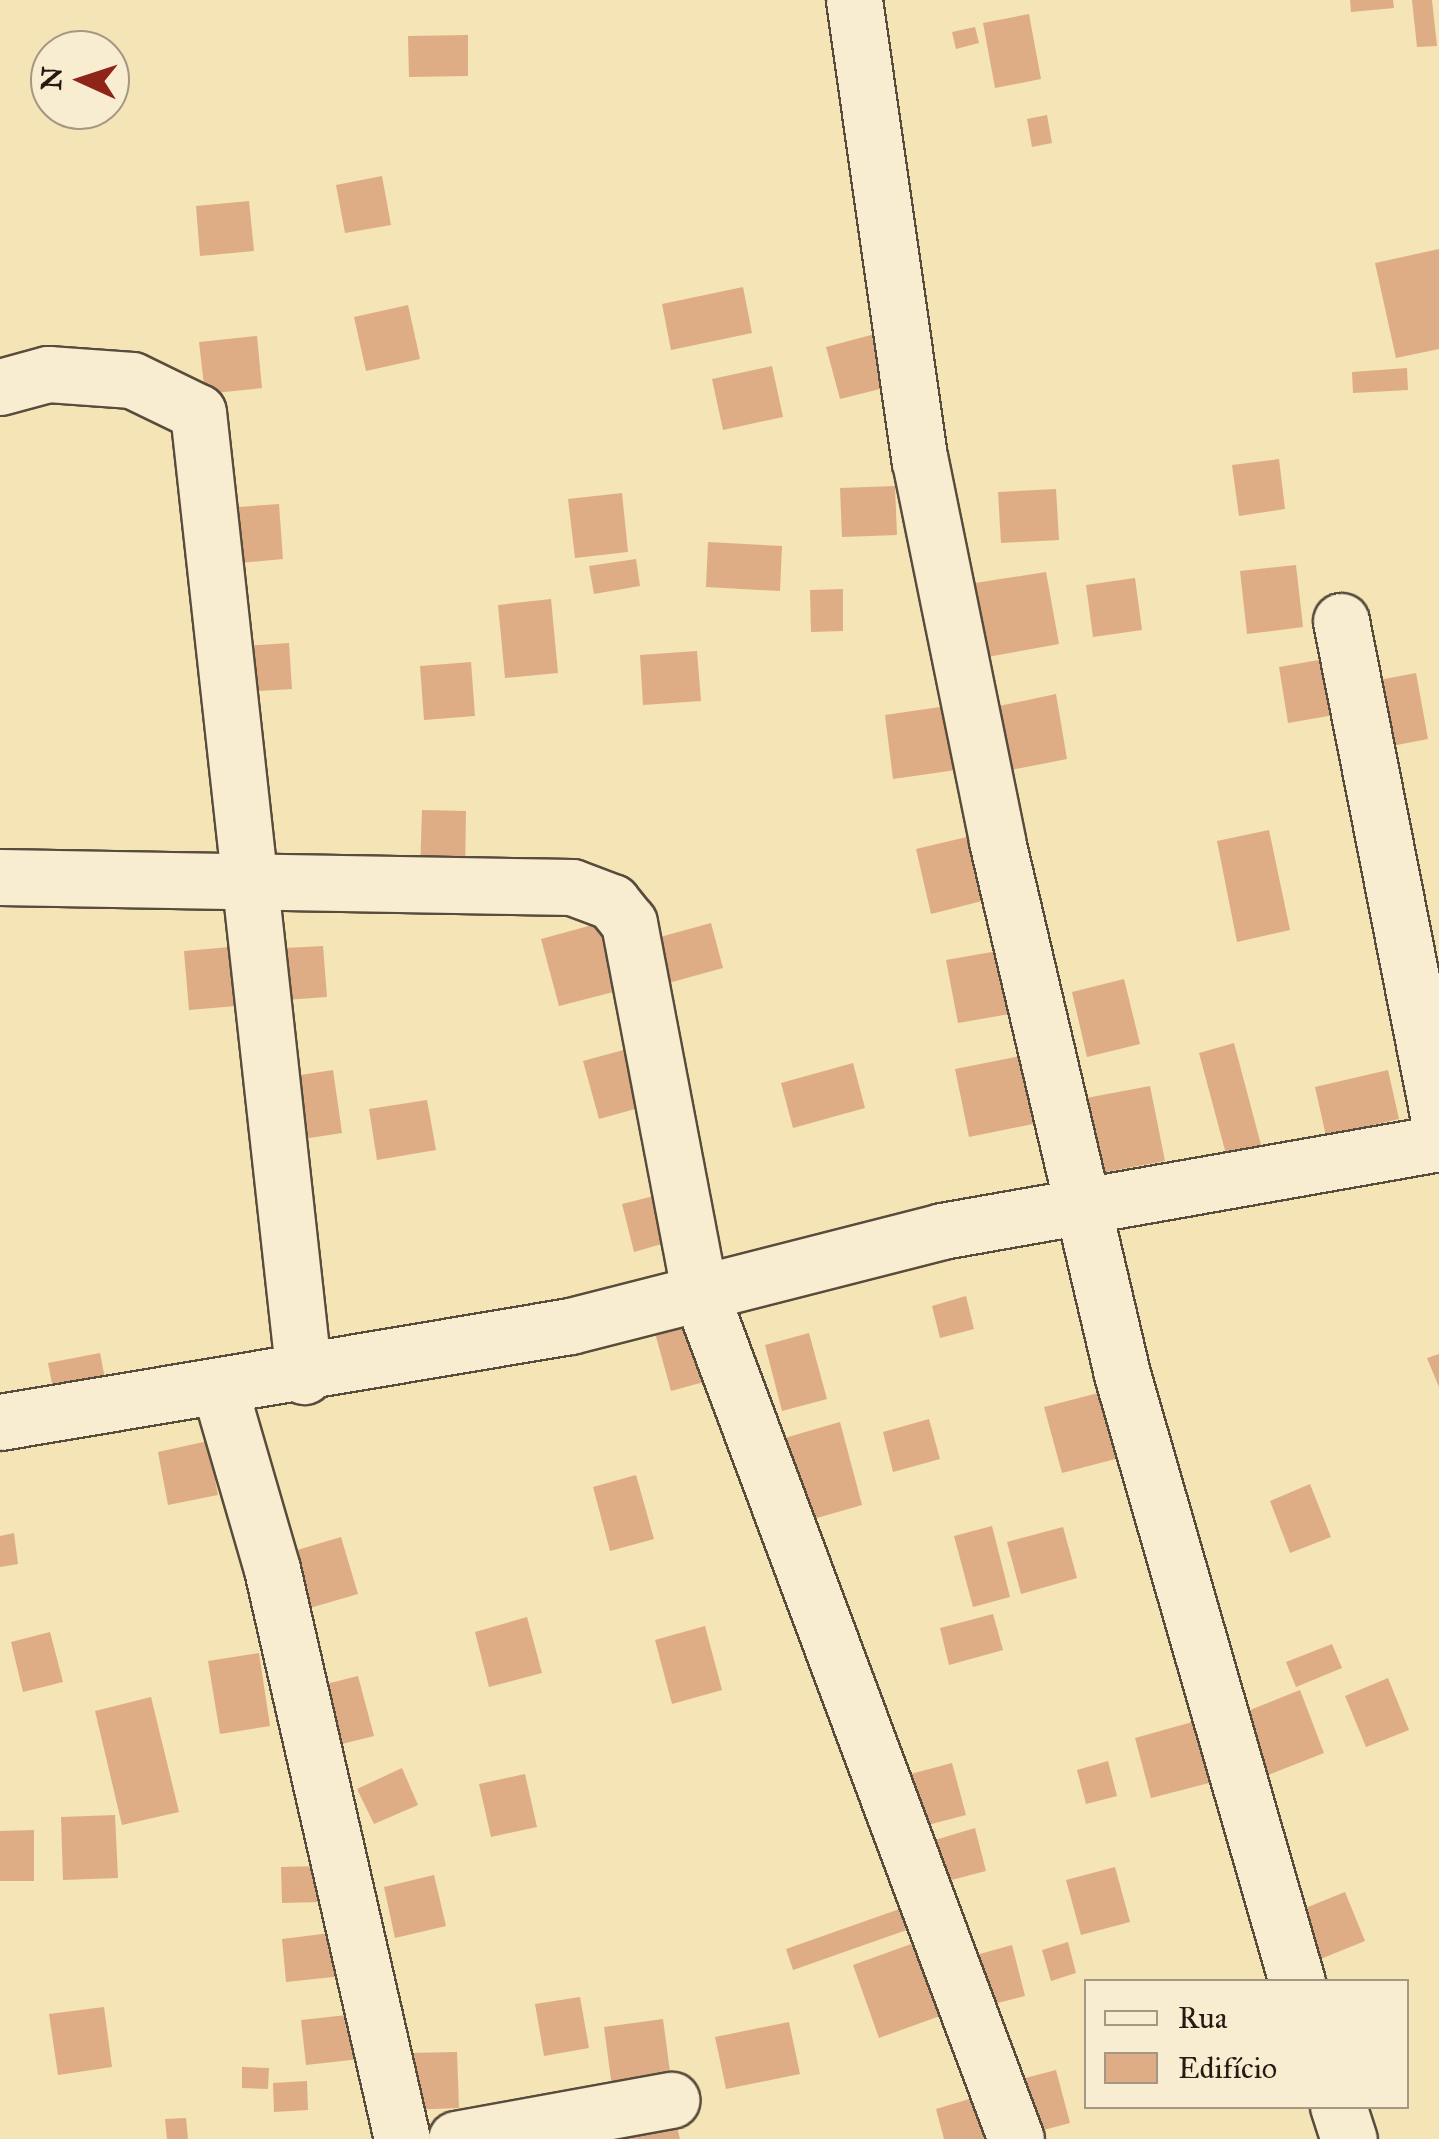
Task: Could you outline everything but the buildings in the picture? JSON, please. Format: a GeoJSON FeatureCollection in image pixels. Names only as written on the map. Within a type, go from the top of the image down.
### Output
{"type":"FeatureCollection","features":[{"type":"Feature","properties":{"kind":"street"},"geometry":{"type":"LineString","coordinates":[[854,0],[920,462],[997,841],[1085,1203],[1122,1374],[1296,1979]]}},
{"type":"Feature","properties":{"kind":"street"},"geometry":{"type":"LineString","coordinates":[[0,388],[48,374],[132,380],[198,412],[304,1376]]}},
{"type":"Feature","properties":{"kind":"street"},"geometry":{"type":"LineString","coordinates":[[1341,620],[1439,1120]]}},
{"type":"Feature","properties":{"kind":"street"},"geometry":{"type":"LineString","coordinates":[[0,876],[572,887],[612,902],[629,923],[699,1290],[1016,2139]]}},
{"type":"Feature","properties":{"kind":"street"},"geometry":{"type":"LineString","coordinates":[[0,1422],[304,1376],[570,1326],[699,1290],[1085,1203],[1439,1144]]}},
{"type":"Feature","properties":{"kind":"street"},"geometry":{"type":"LineString","coordinates":[[220,1390],[272,1569],[402,2139]]}},
{"type":"Feature","properties":{"kind":"street"},"geometry":{"type":"LineString","coordinates":[[456,2139],[672,2100]]}},
{"type":"Feature","properties":{"kind":"street"},"geometry":{"type":"LineString","coordinates":[[1339,2109],[1349,2139]]}}]}
